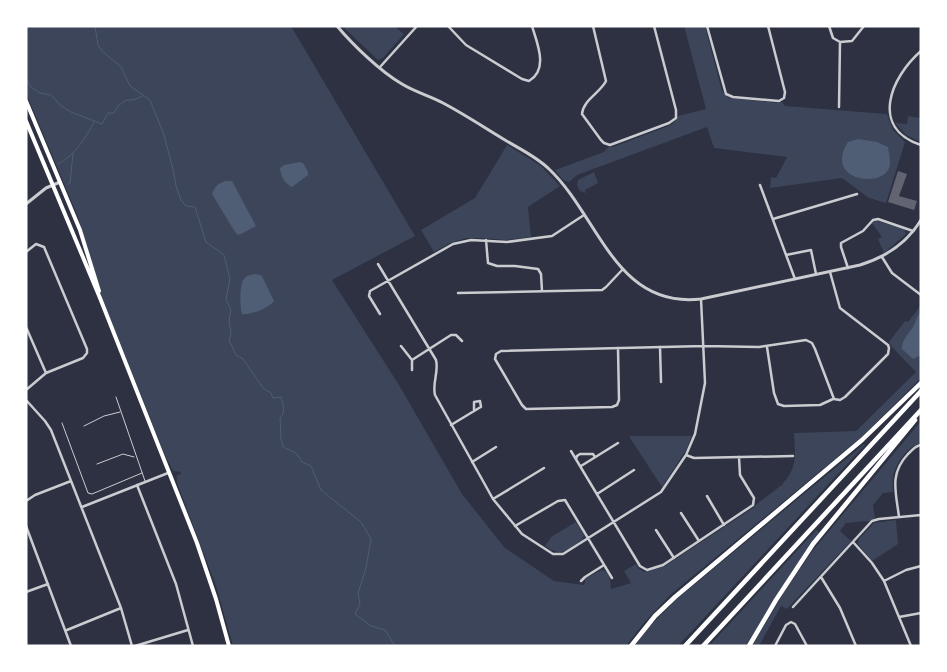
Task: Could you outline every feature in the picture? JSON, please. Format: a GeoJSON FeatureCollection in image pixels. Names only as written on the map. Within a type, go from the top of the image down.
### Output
{"type":"FeatureCollection","features":[{"type":"Feature","properties":{"kind":"highway"},"geometry":{"type":"LineString","coordinates":[[631,646],[640,632],[675,596],[862,440],[921,383]]}},
{"type":"Feature","properties":{"kind":"highway"},"geometry":{"type":"LineString","coordinates":[[685,646],[921,391]]}},
{"type":"Feature","properties":{"kind":"highway"},"geometry":{"type":"LineString","coordinates":[[703,646],[919,412]]}},
{"type":"Feature","properties":{"kind":"highway"},"geometry":{"type":"LineString","coordinates":[[749,646],[776,600],[809,551],[909,429],[919,412]]}},
{"type":"Feature","properties":{"kind":"main road"},"geometry":{"type":"LineString","coordinates":[[26,101],[84,241],[100,298]]}},
{"type":"Feature","properties":{"kind":"main road"},"geometry":{"type":"LineString","coordinates":[[26,121],[100,298],[211,583],[229,646]]}},
{"type":"Feature","properties":{"kind":"street"},"geometry":{"type":"LineString","coordinates":[[337,26],[356,46],[400,83],[442,103],[542,162],[558,178],[611,256],[623,270],[643,286],[660,295],[682,300],[701,299],[848,268],[882,257],[897,247],[921,220]]}},
{"type":"Feature","properties":{"kind":"street"},"geometry":{"type":"LineString","coordinates":[[380,67],[417,26]]}},
{"type":"Feature","properties":{"kind":"street"},"geometry":{"type":"LineString","coordinates":[[448,26],[466,45],[526,81],[531,80],[535,76],[541,61],[532,26]]}},
{"type":"Feature","properties":{"kind":"street"},"geometry":{"type":"LineString","coordinates":[[593,26],[606,81],[585,105],[582,114],[601,140],[610,145],[669,123],[676,118],[676,110],[654,26]]}},
{"type":"Feature","properties":{"kind":"street"},"geometry":{"type":"LineString","coordinates":[[708,26],[726,94],[733,97],[779,101],[784,98],[785,92],[768,26]]}},
{"type":"Feature","properties":{"kind":"street"},"geometry":{"type":"LineString","coordinates":[[829,26],[832,36],[840,42],[852,41],[864,26]]}},
{"type":"Feature","properties":{"kind":"street"},"geometry":{"type":"LineString","coordinates":[[839,107],[840,42]]}},
{"type":"Feature","properties":{"kind":"street"},"geometry":{"type":"LineString","coordinates":[[921,51],[907,64],[900,74],[890,105],[891,118],[897,131],[908,140],[921,145]]}},
{"type":"Feature","properties":{"kind":"street"},"geometry":{"type":"LineString","coordinates":[[26,204],[33,197],[60,182]]}},
{"type":"Feature","properties":{"kind":"street"},"geometry":{"type":"LineString","coordinates":[[760,185],[795,280]]}},
{"type":"Feature","properties":{"kind":"street"},"geometry":{"type":"LineString","coordinates":[[773,219],[857,194]]}},
{"type":"Feature","properties":{"kind":"street"},"geometry":{"type":"LineString","coordinates":[[380,314],[369,298],[371,290],[453,244],[471,240],[507,242],[552,236],[584,215]]}},
{"type":"Feature","properties":{"kind":"street"},"geometry":{"type":"LineString","coordinates":[[848,268],[841,243],[863,231],[873,220],[878,219],[913,231]]}},
{"type":"Feature","properties":{"kind":"street"},"geometry":{"type":"LineString","coordinates":[[486,240],[488,263],[497,266],[538,269],[541,272],[542,291]]}},
{"type":"Feature","properties":{"kind":"street"},"geometry":{"type":"LineString","coordinates":[[26,252],[34,244],[44,246],[87,349],[87,353],[83,358],[46,373],[26,390]]}},
{"type":"Feature","properties":{"kind":"street"},"geometry":{"type":"LineString","coordinates":[[786,255],[810,250],[816,275]]}},
{"type":"Feature","properties":{"kind":"street"},"geometry":{"type":"LineString","coordinates":[[882,257],[892,273],[921,295]]}},
{"type":"Feature","properties":{"kind":"street"},"geometry":{"type":"LineString","coordinates":[[378,264],[437,365],[434,384],[435,395],[493,499],[522,534],[556,555],[563,554],[589,539],[664,489],[686,455],[695,434],[706,378],[701,299]]}},
{"type":"Feature","properties":{"kind":"street"},"geometry":{"type":"LineString","coordinates":[[458,293],[604,289],[623,270]]}},
{"type":"Feature","properties":{"kind":"street"},"geometry":{"type":"LineString","coordinates":[[767,347],[774,393],[778,404],[784,406],[820,405],[834,399],[840,400],[845,398],[888,354],[888,345],[840,308],[830,272]]}},
{"type":"Feature","properties":{"kind":"street"},"geometry":{"type":"LineString","coordinates":[[26,327],[46,373]]}},
{"type":"Feature","properties":{"kind":"street"},"geometry":{"type":"LineString","coordinates":[[412,360],[452,335],[456,335],[462,341]]}},
{"type":"Feature","properties":{"kind":"street"},"geometry":{"type":"LineString","coordinates":[[618,348],[619,400],[617,405],[612,407],[524,408],[495,361],[496,354],[501,351],[618,348],[704,346],[767,347],[801,340],[811,342],[815,349],[834,399]]}},
{"type":"Feature","properties":{"kind":"street"},"geometry":{"type":"LineString","coordinates":[[401,346],[412,360],[412,370]]}},
{"type":"Feature","properties":{"kind":"street"},"geometry":{"type":"LineString","coordinates":[[660,347],[661,382]]}},
{"type":"Feature","properties":{"kind":"street"},"geometry":{"type":"LineString","coordinates":[[26,400],[50,427],[121,608],[133,646],[188,630]]}},
{"type":"Feature","properties":{"kind":"street"},"geometry":{"type":"LineString","coordinates":[[451,425],[474,411]]}},
{"type":"Feature","properties":{"kind":"street"},"geometry":{"type":"LineString","coordinates":[[581,467],[618,443]]}},
{"type":"Feature","properties":{"kind":"street"},"geometry":{"type":"LineString","coordinates":[[899,517],[895,473],[901,461],[915,447],[921,445]]}},
{"type":"Feature","properties":{"kind":"street"},"geometry":{"type":"LineString","coordinates":[[472,462],[496,447]]}},
{"type":"Feature","properties":{"kind":"street"},"geometry":{"type":"LineString","coordinates":[[571,451],[642,568],[650,570],[663,565],[751,507],[754,498],[740,477],[739,457]]}},
{"type":"Feature","properties":{"kind":"street"},"geometry":{"type":"LineString","coordinates":[[577,460],[577,456],[580,454],[594,454],[594,458]]}},
{"type":"Feature","properties":{"kind":"street"},"geometry":{"type":"LineString","coordinates":[[686,455],[694,458],[793,456]]}},
{"type":"Feature","properties":{"kind":"street"},"geometry":{"type":"LineString","coordinates":[[493,499],[544,468]]}},
{"type":"Feature","properties":{"kind":"street"},"geometry":{"type":"LineString","coordinates":[[597,494],[634,470]]}},
{"type":"Feature","properties":{"kind":"street"},"geometry":{"type":"LineString","coordinates":[[82,507],[168,473]]}},
{"type":"Feature","properties":{"kind":"street"},"geometry":{"type":"LineString","coordinates":[[26,502],[35,495],[71,481]]}},
{"type":"Feature","properties":{"kind":"street"},"geometry":{"type":"LineString","coordinates":[[137,485],[176,584],[193,646]]}},
{"type":"Feature","properties":{"kind":"street"},"geometry":{"type":"LineString","coordinates":[[707,496],[724,525]]}},
{"type":"Feature","properties":{"kind":"street"},"geometry":{"type":"LineString","coordinates":[[515,526],[558,500],[563,500],[567,503],[612,578]]}},
{"type":"Feature","properties":{"kind":"street"},"geometry":{"type":"LineString","coordinates":[[681,513],[699,541]]}},
{"type":"Feature","properties":{"kind":"street"},"geometry":{"type":"LineString","coordinates":[[793,607],[872,521],[921,515]]}},
{"type":"Feature","properties":{"kind":"street"},"geometry":{"type":"LineString","coordinates":[[26,526],[67,630],[71,646]]}},
{"type":"Feature","properties":{"kind":"street"},"geometry":{"type":"LineString","coordinates":[[656,530],[674,558]]}},
{"type":"Feature","properties":{"kind":"street"},"geometry":{"type":"LineString","coordinates":[[853,542],[872,563],[884,581],[911,646]]}},
{"type":"Feature","properties":{"kind":"street"},"geometry":{"type":"LineString","coordinates":[[581,581],[584,576],[604,565]]}},
{"type":"Feature","properties":{"kind":"street"},"geometry":{"type":"LineString","coordinates":[[884,581],[906,570],[921,566]]}},
{"type":"Feature","properties":{"kind":"street"},"geometry":{"type":"LineString","coordinates":[[821,577],[840,608],[856,646]]}},
{"type":"Feature","properties":{"kind":"street"},"geometry":{"type":"LineString","coordinates":[[26,592],[48,584]]}},
{"type":"Feature","properties":{"kind":"street"},"geometry":{"type":"LineString","coordinates":[[67,630],[121,608]]}},
{"type":"Feature","properties":{"kind":"street"},"geometry":{"type":"LineString","coordinates":[[900,617],[921,613]]}},
{"type":"Feature","properties":{"kind":"street"},"geometry":{"type":"LineString","coordinates":[[775,646],[786,625],[791,622],[795,624],[807,646]]}},
{"type":"Feature","properties":{"kind":"lane"},"geometry":{"type":"LineString","coordinates":[[116,397],[134,444],[136,457],[145,482]]}},
{"type":"Feature","properties":{"kind":"lane"},"geometry":{"type":"LineString","coordinates":[[84,426],[104,416],[118,411],[121,412]]}},
{"type":"Feature","properties":{"kind":"lane"},"geometry":{"type":"LineString","coordinates":[[62,422],[88,493],[91,494],[142,473]]}},
{"type":"Feature","properties":{"kind":"lane"},"geometry":{"type":"LineString","coordinates":[[97,464],[123,454],[136,457]]}},
{"type":"Feature","properties":{"kind":"shaded area"},"geometry":{"type":"Polygon","coordinates":[[[26,26],[291,26],[415,236],[332,280],[399,385],[462,494],[505,548],[554,581],[584,585],[586,578],[602,570],[608,575],[611,589],[631,583],[624,571],[636,564],[639,569],[645,572],[665,566],[753,508],[783,484],[793,465],[795,453],[794,433],[856,431],[916,372],[889,342],[905,321],[908,322],[921,305],[921,378],[863,436],[670,595],[626,646],[233,646],[216,586],[177,483],[177,475],[181,474],[181,472],[173,471],[165,455],[102,298],[78,217],[26,93],[26,26]]]}},
{"type":"Feature","properties":{"kind":"shaded area"},"geometry":{"type":"Polygon","coordinates":[[[342,26],[394,26],[404,34],[383,58],[378,60],[342,26]]]}},
{"type":"Feature","properties":{"kind":"shaded area"},"geometry":{"type":"Polygon","coordinates":[[[684,26],[705,26],[722,91],[729,98],[782,102],[785,106],[887,114],[893,130],[905,142],[886,203],[869,198],[842,178],[770,188],[771,177],[776,178],[787,157],[714,148],[707,127],[577,175],[569,182],[563,180],[555,170],[604,152],[608,147],[613,147],[671,125],[678,116],[706,109],[684,26]]]}},
{"type":"Feature","properties":{"kind":"shaded area"},"geometry":{"type":"Polygon","coordinates":[[[908,116],[921,118],[921,142],[906,135],[895,123],[907,124],[908,116]]]}},
{"type":"Feature","properties":{"kind":"shaded area"},"geometry":{"type":"Polygon","coordinates":[[[858,139],[877,142],[888,147],[890,165],[888,170],[882,175],[865,179],[855,177],[847,172],[843,165],[842,155],[848,142],[858,139]]]}},
{"type":"Feature","properties":{"kind":"shaded area"},"geometry":{"type":"Polygon","coordinates":[[[507,145],[541,166],[560,186],[528,207],[531,237],[505,240],[466,238],[448,244],[434,252],[421,230],[475,198],[507,145]]]}},
{"type":"Feature","properties":{"kind":"shaded area"},"geometry":{"type":"Polygon","coordinates":[[[303,163],[308,175],[292,187],[283,179],[280,168],[284,165],[303,163]]]}},
{"type":"Feature","properties":{"kind":"shaded area"},"geometry":{"type":"Polygon","coordinates":[[[594,172],[598,183],[585,190],[586,193],[580,191],[577,185],[578,180],[594,172]]]}},
{"type":"Feature","properties":{"kind":"shaded area"},"geometry":{"type":"Polygon","coordinates":[[[226,181],[232,181],[256,226],[238,235],[212,194],[217,185],[226,181]]]}},
{"type":"Feature","properties":{"kind":"shaded area"},"geometry":{"type":"Polygon","coordinates":[[[874,221],[904,229],[906,234],[884,253],[878,239],[882,237],[872,223],[874,221]]]}},
{"type":"Feature","properties":{"kind":"shaded area"},"geometry":{"type":"Polygon","coordinates":[[[249,275],[261,275],[274,301],[260,310],[242,314],[240,296],[242,282],[249,275]]]}},
{"type":"Feature","properties":{"kind":"shaded area"},"geometry":{"type":"Polygon","coordinates":[[[921,311],[921,355],[913,359],[902,349],[902,345],[921,311]]]}},
{"type":"Feature","properties":{"kind":"shaded area"},"geometry":{"type":"Polygon","coordinates":[[[921,421],[921,443],[907,451],[900,461],[893,476],[893,492],[883,493],[873,505],[875,518],[868,522],[846,523],[840,531],[851,541],[787,609],[781,606],[759,646],[752,646],[785,591],[813,550],[921,421]]]}},
{"type":"Feature","properties":{"kind":"shaded area"},"geometry":{"type":"Polygon","coordinates":[[[630,436],[692,436],[686,450],[662,487],[630,436]]]}},
{"type":"Feature","properties":{"kind":"shaded area"},"geometry":{"type":"Polygon","coordinates":[[[864,444],[678,646],[635,646],[648,628],[677,599],[864,444]]]}},
{"type":"Feature","properties":{"kind":"shaded area"},"geometry":{"type":"Polygon","coordinates":[[[896,520],[898,544],[872,561],[858,544],[859,539],[874,523],[896,520]]]}},
{"type":"Feature","properties":{"kind":"shaded area"},"geometry":{"type":"Polygon","coordinates":[[[576,522],[584,535],[582,540],[560,552],[545,546],[551,537],[576,522]]]}},
{"type":"Feature","properties":{"kind":"shaded area"},"geometry":{"type":"Polygon","coordinates":[[[816,530],[820,533],[769,607],[747,646],[709,646],[816,530]]]}},
{"type":"Feature","properties":{"kind":"building"},"geometry":{"type":"Polygon","coordinates":[[[898,171],[907,174],[899,196],[917,201],[914,210],[888,202],[898,171]]]}},
{"type":"Feature","properties":{"kind":"waterway"},"geometry":{"type":"LineString","coordinates":[[95,26],[98,45],[102,51],[121,67],[130,86],[150,100],[164,135],[181,200],[186,206],[195,207],[206,242],[224,255],[230,279],[226,299],[231,310],[229,320],[231,334],[229,340],[236,355],[243,359],[263,388],[271,393],[273,398],[281,397],[284,408],[280,418],[283,447],[296,453],[302,462],[311,466],[321,490],[361,522],[371,539],[366,568],[358,593],[360,604],[355,614],[371,626],[385,630],[395,646]]}},
{"type":"Feature","properties":{"kind":"waterway"},"geometry":{"type":"LineString","coordinates":[[26,78],[31,87],[40,93],[51,95],[61,106],[102,124],[108,113],[114,113],[118,106],[126,100],[133,100],[143,96]]}},
{"type":"Feature","properties":{"kind":"waterway"},"geometry":{"type":"LineString","coordinates":[[58,164],[64,161],[79,146],[94,122]]}},
{"type":"Feature","properties":{"kind":"waterway"},"geometry":{"type":"LineString","coordinates":[[68,184],[70,183],[73,154]]}}]}
